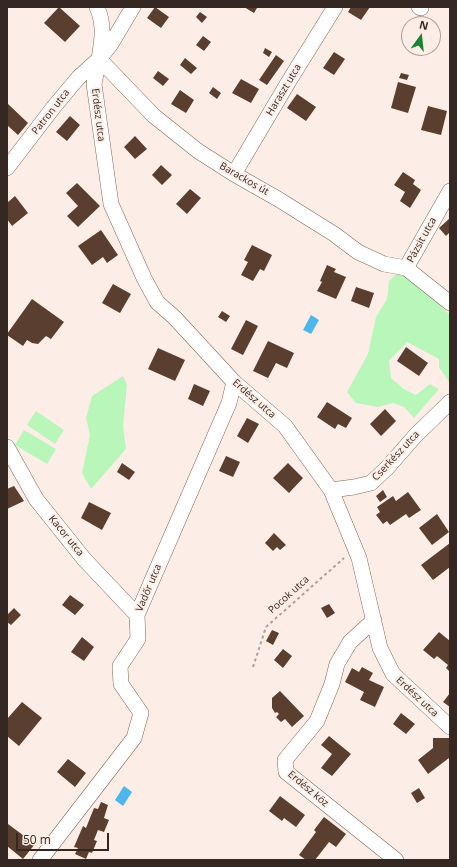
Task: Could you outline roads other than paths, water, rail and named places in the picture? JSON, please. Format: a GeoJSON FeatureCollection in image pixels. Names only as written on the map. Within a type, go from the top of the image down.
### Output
{"type":"FeatureCollection","features":[{"type":"Feature","properties":{"kind":"street"},"geometry":{"type":"LineString","coordinates":[[97,7],[102,18],[103,32],[99,59]]}},
{"type":"Feature","properties":{"kind":"street","name":"Patron utca"},"geometry":{"type":"LineString","coordinates":[[7,168],[78,78],[99,59],[111,44],[133,7]]}},
{"type":"Feature","properties":{"kind":"street","name":"Haraszt utca"},"geometry":{"type":"LineString","coordinates":[[234,174],[289,80],[335,7]]}},
{"type":"Feature","properties":{"kind":"street","name":"Barackos út"},"geometry":{"type":"LineString","coordinates":[[99,59],[154,116],[198,151],[234,174],[284,202],[334,234],[358,252],[384,264],[406,268],[450,303]]}},
{"type":"Feature","properties":{"kind":"street","name":"Erdész utca"},"geometry":{"type":"LineString","coordinates":[[99,59],[94,84],[111,204],[144,278],[157,302],[175,318],[234,382],[285,426],[331,490],[359,558],[380,648],[393,674],[450,727]]}},
{"type":"Feature","properties":{"kind":"street","name":"Pázsit utca"},"geometry":{"type":"LineString","coordinates":[[406,268],[450,191]]}},
{"type":"Feature","properties":{"kind":"street","name":"Vadőr utca"},"geometry":{"type":"LineString","coordinates":[[40,860],[134,738],[141,712],[121,684],[120,666],[138,639],[137,615],[229,403],[234,382]]}},
{"type":"Feature","properties":{"kind":"street","name":"Cserkész utca"},"geometry":{"type":"LineString","coordinates":[[331,490],[371,483],[387,468],[416,435],[450,402]]}},
{"type":"Feature","properties":{"kind":"street","name":"Kacor utca"},"geometry":{"type":"LineString","coordinates":[[7,447],[36,499],[84,559],[137,615]]}},
{"type":"Feature","properties":{"kind":"street","name":"Erdész köz"},"geometry":{"type":"LineString","coordinates":[[374,620],[350,642],[337,664],[332,684],[317,721],[285,760],[286,772],[396,860]]}},
{"type":"Feature","properties":{"kind":"water"},"geometry":{"type":"Polygon","coordinates":[[[311,315],[319,320],[311,334],[303,330],[311,315]]]}},
{"type":"Feature","properties":{"kind":"water"},"geometry":{"type":"Polygon","coordinates":[[[124,786],[132,792],[123,806],[115,800],[124,786]]]}}]}
